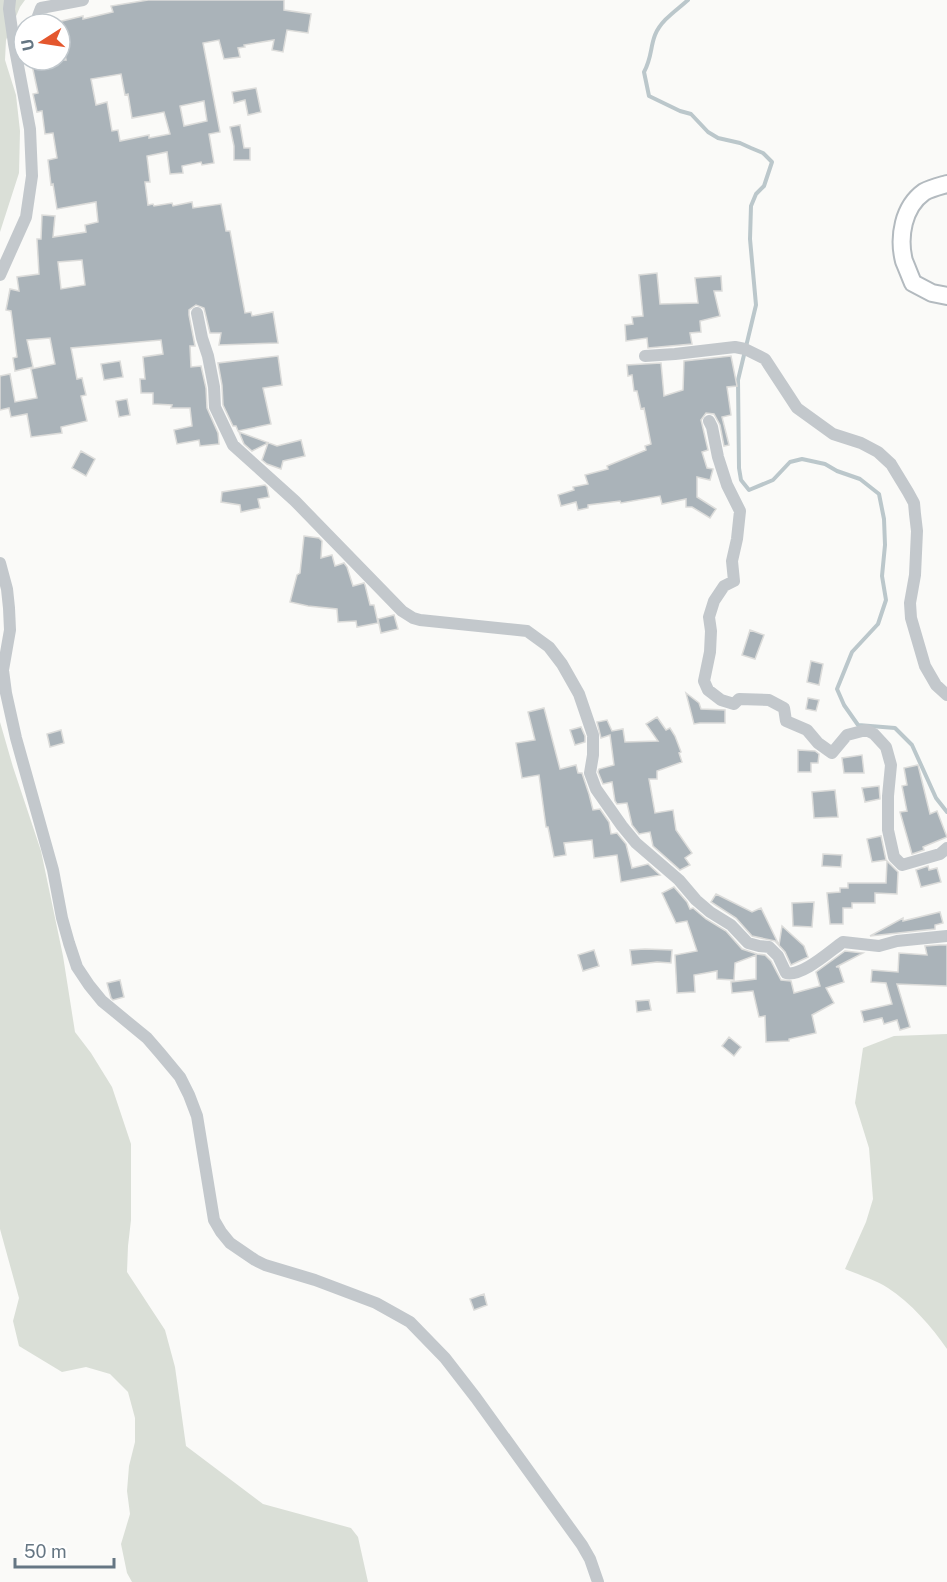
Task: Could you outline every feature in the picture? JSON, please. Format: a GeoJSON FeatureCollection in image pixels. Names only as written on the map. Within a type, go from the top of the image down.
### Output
{"type":"FeatureCollection","features":[{"type":"Feature","properties":{"kind":"street"},"geometry":{"type":"LineString","coordinates":[[10,0],[9,9],[12,19]]}},
{"type":"Feature","properties":{"kind":"street"},"geometry":{"type":"LineString","coordinates":[[39,12],[41,8],[83,0]]}},
{"type":"Feature","properties":{"kind":"street"},"geometry":{"type":"LineString","coordinates":[[0,275],[26,217],[32,176],[30,129],[23,72]]}},
{"type":"Feature","properties":{"kind":"street"},"geometry":{"type":"LineString","coordinates":[[947,184],[926,190],[915,200],[907,211],[901,239],[904,260],[913,283],[932,293],[947,296]]}},
{"type":"Feature","properties":{"kind":"street"},"geometry":{"type":"LineString","coordinates":[[197,313],[210,366],[215,406],[233,445],[295,501],[402,611],[420,620],[526,631],[549,647],[562,664],[579,694],[593,735],[590,773],[596,789],[636,843],[679,880],[710,912],[731,925],[748,943],[769,947],[778,956],[786,972],[790,974],[805,969],[843,942],[879,946],[897,941],[947,936]]}},
{"type":"Feature","properties":{"kind":"street"},"geometry":{"type":"LineString","coordinates":[[645,356],[735,347],[745,349],[765,359],[797,408],[833,434],[861,443],[879,452],[891,464],[914,503],[917,542],[910,603],[911,618],[925,666],[936,685],[947,695]]}},
{"type":"Feature","properties":{"kind":"street"},"geometry":{"type":"LineString","coordinates":[[709,421],[727,485],[740,511],[732,561],[734,581],[724,586],[714,601],[709,617],[710,652],[704,681],[708,690],[721,700],[734,704],[739,699],[769,700],[784,708],[786,721],[807,730],[818,743],[832,753],[847,735],[866,730],[874,734],[886,747],[891,765],[888,830],[894,857],[902,865],[940,854],[947,848]]}},
{"type":"Feature","properties":{"kind":"street"},"geometry":{"type":"LineString","coordinates":[[0,563],[9,608],[10,630],[3,670],[6,693],[19,749],[53,870],[69,943],[78,967],[95,993],[147,1038],[180,1077],[196,1116],[214,1220],[220,1232],[230,1243],[265,1265],[315,1280],[376,1303],[410,1322],[445,1358],[476,1398],[582,1545],[598,1582]]}},
{"type":"Feature","properties":{"kind":"shaded area"},"geometry":{"type":"Polygon","coordinates":[[[0,0],[25,0],[18,12],[12,12],[12,26],[6,40],[5,60],[16,95],[20,131],[19,173],[0,232],[0,0]]]}},
{"type":"Feature","properties":{"kind":"shaded area"},"geometry":{"type":"Polygon","coordinates":[[[0,722],[41,851],[63,956],[75,1032],[112,1087],[131,1144],[131,1220],[127,1272],[165,1330],[175,1367],[186,1446],[263,1504],[351,1528],[358,1537],[368,1582],[132,1582],[127,1573],[121,1544],[130,1514],[127,1491],[129,1466],[135,1442],[135,1418],[128,1392],[110,1374],[86,1367],[62,1372],[19,1346],[13,1321],[19,1298],[0,1229],[0,722]]]}},
{"type":"Feature","properties":{"kind":"shaded area"},"geometry":{"type":"Polygon","coordinates":[[[947,1034],[947,1349],[921,1316],[897,1294],[878,1282],[845,1269],[866,1222],[873,1199],[869,1148],[855,1103],[863,1048],[894,1036],[947,1034]]]}},
{"type":"Feature","properties":{"kind":"building"},"geometry":{"type":"Polygon","coordinates":[[[148,0],[284,0],[284,10],[311,14],[308,33],[287,30],[283,52],[272,50],[274,40],[244,45],[245,47],[238,48],[240,57],[224,59],[219,40],[203,43],[220,132],[209,134],[214,163],[202,165],[201,162],[182,166],[183,173],[170,174],[167,152],[147,156],[150,182],[145,182],[148,205],[172,203],[173,206],[192,202],[193,208],[221,204],[226,231],[230,231],[245,313],[251,312],[252,316],[273,312],[278,343],[219,345],[221,333],[210,333],[204,308],[196,305],[189,310],[195,346],[190,346],[191,367],[201,366],[206,388],[207,408],[218,433],[219,444],[200,446],[199,440],[177,444],[174,430],[192,426],[190,408],[171,408],[172,405],[153,404],[153,393],[141,393],[140,379],[145,379],[143,357],[163,354],[161,340],[71,348],[77,379],[82,378],[86,395],[81,396],[87,421],[61,427],[62,433],[31,437],[27,414],[11,417],[9,408],[0,410],[0,376],[10,374],[15,402],[37,398],[31,369],[55,364],[50,338],[27,340],[33,367],[15,371],[13,358],[17,357],[11,311],[6,310],[10,289],[19,291],[17,277],[39,274],[37,239],[41,239],[42,215],[55,216],[53,237],[86,232],[85,225],[98,222],[96,202],[57,209],[48,160],[57,158],[53,133],[45,134],[42,111],[37,112],[33,94],[38,93],[34,72],[72,72],[72,19],[83,16],[83,19],[113,12],[111,6],[148,0]],[[121,74],[91,79],[96,105],[107,102],[112,131],[118,130],[120,141],[149,135],[149,138],[170,134],[164,112],[132,118],[128,94],[125,95],[121,74]],[[204,101],[180,106],[184,126],[207,121],[204,101]],[[82,260],[58,262],[61,289],[85,285],[82,260]]]}},
{"type":"Feature","properties":{"kind":"building"},"geometry":{"type":"Polygon","coordinates":[[[256,88],[261,112],[248,115],[245,100],[234,103],[232,92],[256,88]]]}},
{"type":"Feature","properties":{"kind":"building"},"geometry":{"type":"Polygon","coordinates":[[[240,125],[244,148],[250,148],[250,160],[234,160],[230,127],[240,125]]]}},
{"type":"Feature","properties":{"kind":"building"},"geometry":{"type":"Polygon","coordinates":[[[657,273],[660,304],[698,303],[695,278],[721,276],[722,291],[714,291],[720,316],[700,321],[701,332],[690,333],[692,344],[648,348],[647,338],[626,341],[625,325],[633,324],[632,317],[643,316],[639,275],[657,273]]]}},
{"type":"Feature","properties":{"kind":"building"},"geometry":{"type":"Polygon","coordinates":[[[278,356],[282,385],[263,388],[271,424],[238,431],[236,426],[233,426],[223,405],[218,363],[278,356]]]}},
{"type":"Feature","properties":{"kind":"building"},"geometry":{"type":"Polygon","coordinates":[[[731,356],[737,386],[727,387],[731,415],[722,417],[729,445],[724,446],[720,425],[714,414],[706,413],[701,420],[708,450],[702,452],[707,468],[713,469],[710,480],[697,477],[697,497],[716,509],[710,518],[692,507],[686,507],[686,499],[662,504],[660,496],[621,503],[620,501],[588,505],[588,508],[578,510],[576,502],[561,506],[558,495],[574,490],[573,487],[588,484],[585,475],[608,469],[607,466],[646,450],[645,446],[651,444],[644,408],[641,409],[637,391],[634,391],[632,375],[628,376],[627,365],[661,363],[664,396],[683,390],[684,361],[731,356]]]}},
{"type":"Feature","properties":{"kind":"building"},"geometry":{"type":"Polygon","coordinates":[[[120,361],[123,377],[104,380],[101,364],[120,361]]]}},
{"type":"Feature","properties":{"kind":"building"},"geometry":{"type":"Polygon","coordinates":[[[127,399],[130,415],[119,417],[116,401],[127,399]]]}},
{"type":"Feature","properties":{"kind":"building"},"geometry":{"type":"Polygon","coordinates":[[[239,432],[277,446],[301,440],[305,456],[283,461],[281,469],[267,464],[262,460],[268,443],[252,451],[244,444],[239,432]]]}},
{"type":"Feature","properties":{"kind":"building"},"geometry":{"type":"Polygon","coordinates":[[[81,451],[95,459],[86,476],[72,468],[81,451]]]}},
{"type":"Feature","properties":{"kind":"building"},"geometry":{"type":"Polygon","coordinates":[[[265,485],[269,497],[258,499],[260,508],[241,512],[240,505],[221,502],[222,492],[265,485]]]}},
{"type":"Feature","properties":{"kind":"building"},"geometry":{"type":"Polygon","coordinates":[[[304,536],[319,538],[322,541],[321,558],[332,555],[335,566],[344,563],[353,586],[364,583],[370,605],[374,605],[378,623],[357,627],[356,621],[338,622],[337,609],[290,602],[297,575],[300,573],[304,536]]]}},
{"type":"Feature","properties":{"kind":"building"},"geometry":{"type":"Polygon","coordinates":[[[394,615],[398,629],[381,633],[378,619],[394,615]]]}},
{"type":"Feature","properties":{"kind":"building"},"geometry":{"type":"Polygon","coordinates":[[[750,630],[764,635],[755,659],[742,655],[750,630]]]}},
{"type":"Feature","properties":{"kind":"building"},"geometry":{"type":"Polygon","coordinates":[[[811,661],[823,664],[819,685],[807,682],[811,661]]]}},
{"type":"Feature","properties":{"kind":"building"},"geometry":{"type":"Polygon","coordinates":[[[686,693],[699,703],[701,709],[725,710],[725,723],[694,724],[686,693]]]}},
{"type":"Feature","properties":{"kind":"building"},"geometry":{"type":"Polygon","coordinates":[[[808,698],[819,700],[816,711],[806,709],[808,698]]]}},
{"type":"Feature","properties":{"kind":"building"},"geometry":{"type":"Polygon","coordinates":[[[544,708],[560,769],[576,765],[578,773],[582,773],[593,810],[600,809],[609,822],[611,834],[617,833],[626,844],[632,868],[648,864],[660,875],[621,882],[617,855],[594,858],[592,840],[564,843],[566,855],[554,857],[548,827],[546,827],[539,775],[522,778],[516,743],[535,740],[528,712],[544,708]]]}},
{"type":"Feature","properties":{"kind":"building"},"geometry":{"type":"Polygon","coordinates":[[[657,717],[666,730],[670,728],[681,752],[679,753],[682,762],[657,771],[657,779],[649,779],[655,813],[673,810],[676,830],[692,853],[685,858],[690,865],[680,870],[653,846],[650,832],[639,834],[632,825],[627,803],[617,804],[612,782],[603,784],[598,772],[599,769],[614,765],[610,735],[601,738],[597,722],[607,720],[612,731],[623,729],[625,742],[658,741],[646,724],[657,717]]]}},
{"type":"Feature","properties":{"kind":"building"},"geometry":{"type":"Polygon","coordinates":[[[581,727],[585,742],[575,745],[570,730],[581,727]]]}},
{"type":"Feature","properties":{"kind":"building"},"geometry":{"type":"Polygon","coordinates":[[[61,730],[64,743],[50,747],[47,734],[61,730]]]}},
{"type":"Feature","properties":{"kind":"building"},"geometry":{"type":"Polygon","coordinates":[[[798,750],[815,751],[819,754],[818,763],[811,763],[811,772],[798,772],[798,750]]]}},
{"type":"Feature","properties":{"kind":"building"},"geometry":{"type":"Polygon","coordinates":[[[862,755],[864,773],[844,773],[842,758],[862,755]]]}},
{"type":"Feature","properties":{"kind":"building"},"geometry":{"type":"Polygon","coordinates":[[[918,765],[930,814],[937,811],[947,837],[912,854],[900,812],[907,811],[902,786],[907,785],[904,768],[918,765]]]}},
{"type":"Feature","properties":{"kind":"building"},"geometry":{"type":"Polygon","coordinates":[[[879,786],[880,799],[865,802],[862,788],[879,786]]]}},
{"type":"Feature","properties":{"kind":"building"},"geometry":{"type":"Polygon","coordinates":[[[835,790],[838,817],[814,818],[812,792],[835,790]]]}},
{"type":"Feature","properties":{"kind":"building"},"geometry":{"type":"Polygon","coordinates":[[[881,836],[886,860],[872,862],[867,839],[881,836]]]}},
{"type":"Feature","properties":{"kind":"building"},"geometry":{"type":"Polygon","coordinates":[[[823,854],[842,855],[841,867],[822,866],[823,854]]]}},
{"type":"Feature","properties":{"kind":"building"},"geometry":{"type":"Polygon","coordinates":[[[887,861],[898,872],[897,894],[875,893],[875,903],[852,903],[852,908],[843,908],[843,924],[830,924],[827,893],[840,892],[840,888],[848,888],[848,883],[886,883],[887,861]]]}},
{"type":"Feature","properties":{"kind":"building"},"geometry":{"type":"Polygon","coordinates":[[[928,866],[929,870],[937,868],[941,882],[921,887],[916,870],[928,866]]]}},
{"type":"Feature","properties":{"kind":"building"},"geometry":{"type":"Polygon","coordinates":[[[674,887],[690,909],[693,908],[726,931],[742,949],[765,955],[771,961],[781,980],[791,981],[794,993],[820,986],[816,972],[845,951],[863,953],[836,967],[839,967],[844,982],[826,988],[834,1003],[812,1015],[816,1033],[789,1039],[789,1041],[766,1042],[765,1016],[759,1017],[753,991],[732,993],[731,982],[756,979],[756,955],[735,963],[734,980],[717,979],[717,971],[694,975],[695,992],[677,993],[675,955],[697,951],[687,921],[676,923],[662,893],[674,887]]]}},
{"type":"Feature","properties":{"kind":"building"},"geometry":{"type":"Polygon","coordinates":[[[716,894],[752,912],[761,908],[779,945],[782,926],[804,946],[808,957],[791,965],[785,952],[775,941],[752,936],[736,918],[711,902],[716,894]]]}},
{"type":"Feature","properties":{"kind":"building"},"geometry":{"type":"Polygon","coordinates":[[[814,902],[812,927],[793,926],[792,903],[814,902]]]}},
{"type":"Feature","properties":{"kind":"building"},"geometry":{"type":"Polygon","coordinates":[[[940,912],[943,923],[935,925],[935,929],[870,936],[903,918],[903,921],[940,912]]]}},
{"type":"Feature","properties":{"kind":"building"},"geometry":{"type":"Polygon","coordinates":[[[947,945],[947,986],[897,984],[910,1027],[900,1030],[897,1020],[884,1024],[882,1018],[864,1022],[861,1011],[892,1004],[886,983],[871,982],[872,970],[898,972],[899,953],[927,955],[925,946],[947,945]]]}},
{"type":"Feature","properties":{"kind":"building"},"geometry":{"type":"Polygon","coordinates":[[[594,950],[599,966],[583,971],[578,955],[594,950]]]}},
{"type":"Feature","properties":{"kind":"building"},"geometry":{"type":"Polygon","coordinates":[[[630,950],[672,950],[671,963],[632,965],[630,950]]]}},
{"type":"Feature","properties":{"kind":"building"},"geometry":{"type":"Polygon","coordinates":[[[120,980],[124,997],[113,1000],[107,983],[120,980]]]}},
{"type":"Feature","properties":{"kind":"building"},"geometry":{"type":"Polygon","coordinates":[[[649,1000],[651,1010],[637,1012],[636,1001],[649,1000]]]}},
{"type":"Feature","properties":{"kind":"building"},"geometry":{"type":"Polygon","coordinates":[[[729,1037],[741,1047],[734,1056],[722,1046],[729,1037]]]}},
{"type":"Feature","properties":{"kind":"building"},"geometry":{"type":"Polygon","coordinates":[[[484,1294],[487,1305],[474,1310],[470,1299],[484,1294]]]}},
{"type":"Feature","properties":{"kind":"waterway"},"geometry":{"type":"LineString","coordinates":[[688,0],[665,20],[655,35],[644,72],[649,96],[691,114],[708,132],[718,138],[740,143],[763,153],[772,162],[764,186],[756,194],[751,206],[750,239],[756,305],[738,380],[741,480],[749,490],[773,480],[790,462],[802,459],[825,464],[860,479],[879,494],[884,519],[885,545],[882,576],[886,600],[878,624],[852,652],[837,689],[844,705],[858,725],[895,728],[912,745],[936,798],[947,812]]}}]}
